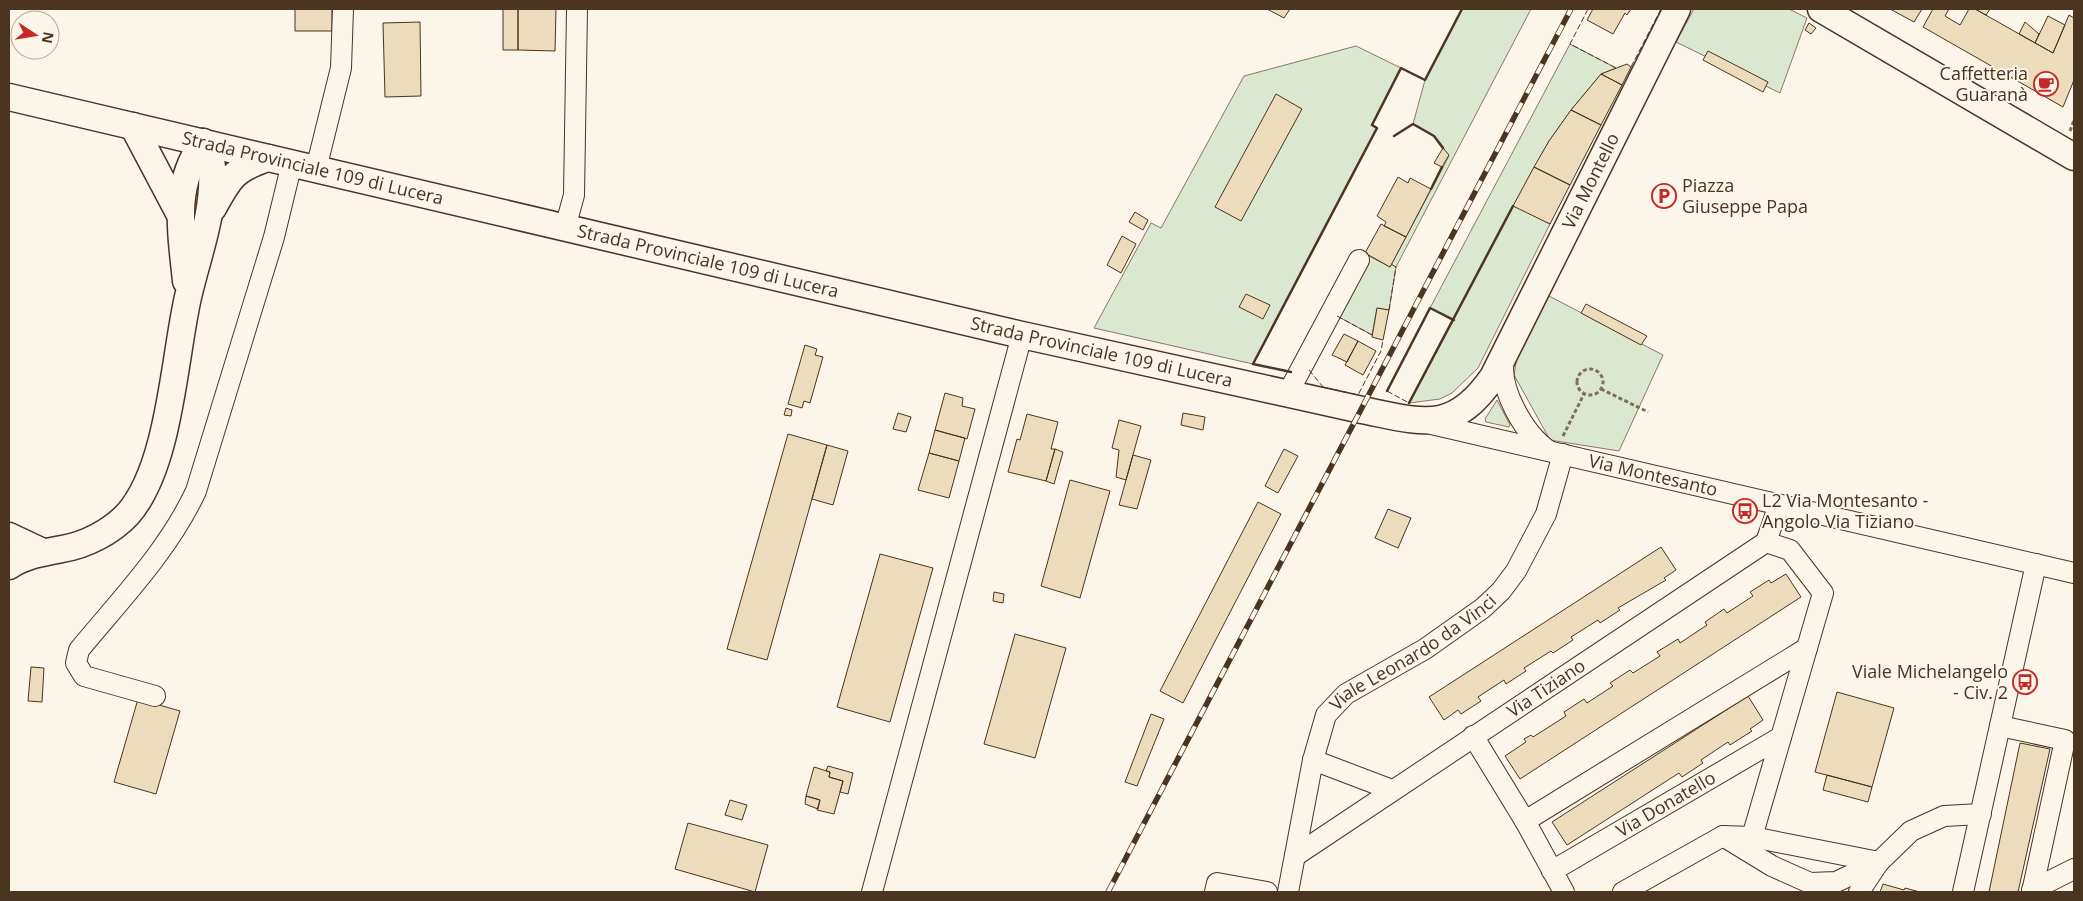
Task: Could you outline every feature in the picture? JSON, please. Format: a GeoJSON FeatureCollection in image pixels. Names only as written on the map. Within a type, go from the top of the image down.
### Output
{"type":"FeatureCollection","features":[{"type":"Feature","properties":{"kind":"main road","name":"Via Montello"},"geometry":{"type":"LineString","coordinates":[[1408,419],[1440,420],[1463,410],[1484,390],[1677,9]]}},
{"type":"Feature","properties":{"kind":"main road"},"geometry":{"type":"LineString","coordinates":[[1821,9],[1847,15],[2074,157]]}},
{"type":"Feature","properties":{"kind":"main road","name":"Strada Provinciale 109 di Lucera"},"geometry":{"type":"LineString","coordinates":[[9,97],[1022,335],[1408,419]]}},
{"type":"Feature","properties":{"kind":"main road"},"geometry":{"type":"LineString","coordinates":[[132,126],[179,212]]}},
{"type":"Feature","properties":{"kind":"main road"},"geometry":{"type":"LineString","coordinates":[[188,299],[179,212],[186,174],[203,142]]}},
{"type":"Feature","properties":{"kind":"main road"},"geometry":{"type":"LineString","coordinates":[[9,566],[43,552],[88,542],[110,529],[128,513],[142,492],[154,468],[188,299],[210,213],[212,164],[203,142]]}},
{"type":"Feature","properties":{"kind":"main road"},"geometry":{"type":"LineString","coordinates":[[210,213],[228,180],[245,166],[292,163]]}},
{"type":"Feature","properties":{"kind":"main road"},"geometry":{"type":"LineString","coordinates":[[9,536],[43,552]]}},
{"type":"Feature","properties":{"kind":"street"},"geometry":{"type":"LineString","coordinates":[[155,696],[84,676],[76,663],[79,650],[164,548],[183,518],[196,491],[274,237],[292,163],[341,68],[343,9]]}},
{"type":"Feature","properties":{"kind":"street"},"geometry":{"type":"LineString","coordinates":[[565,228],[574,195],[577,9]]}},
{"type":"Feature","properties":{"kind":"street"},"geometry":{"type":"LineString","coordinates":[[1288,393],[1359,260]]}},
{"type":"Feature","properties":{"kind":"street"},"geometry":{"type":"LineString","coordinates":[[872,892],[1022,335]]}},
{"type":"Feature","properties":{"kind":"street","name":"Via Montello"},"geometry":{"type":"LineString","coordinates":[[1504,353],[1502,374],[1507,394],[1534,438],[1557,453]]}},
{"type":"Feature","properties":{"kind":"street","name":"Via Montesanto"},"geometry":{"type":"LineString","coordinates":[[1408,419],[2074,574]]}},
{"type":"Feature","properties":{"kind":"street","name":"Viale Leonardo da Vinci"},"geometry":{"type":"LineString","coordinates":[[1288,892],[1313,760],[1326,715],[1335,703],[1346,694],[1425,649],[1483,608],[1501,591],[1516,571],[1546,514],[1557,453]]}},
{"type":"Feature","properties":{"kind":"street"},"geometry":{"type":"LineString","coordinates":[[1752,837],[1823,593],[1790,550],[1766,542],[1779,505]]}},
{"type":"Feature","properties":{"kind":"street","name":"Via Tiziano"},"geometry":{"type":"LineString","coordinates":[[1296,856],[1392,790],[1766,542]]}},
{"type":"Feature","properties":{"kind":"street"},"geometry":{"type":"LineString","coordinates":[[1963,892],[2036,564]]}},
{"type":"Feature","properties":{"kind":"street"},"geometry":{"type":"LineString","coordinates":[[1525,820],[1807,648]]}},
{"type":"Feature","properties":{"kind":"street"},"geometry":{"type":"LineString","coordinates":[[2000,726],[2065,740],[2032,891]]}},
{"type":"Feature","properties":{"kind":"street"},"geometry":{"type":"LineString","coordinates":[[1473,736],[1525,820],[1564,892]]}},
{"type":"Feature","properties":{"kind":"street","name":"Via Donatello"},"geometry":{"type":"LineString","coordinates":[[1552,872],[1781,737]]}},
{"type":"Feature","properties":{"kind":"street"},"geometry":{"type":"LineString","coordinates":[[1313,760],[1392,790]]}},
{"type":"Feature","properties":{"kind":"street"},"geometry":{"type":"LineString","coordinates":[[1859,892],[1879,862],[1911,831],[1944,816],[1981,814]]}},
{"type":"Feature","properties":{"kind":"street"},"geometry":{"type":"LineString","coordinates":[[1633,890],[1722,836],[1752,837],[1879,862]]}},
{"type":"Feature","properties":{"kind":"street"},"geometry":{"type":"LineString","coordinates":[[1722,836],[1803,887],[1836,882],[1879,862]]}},
{"type":"Feature","properties":{"kind":"street"},"geometry":{"type":"LineString","coordinates":[[2032,891],[2074,869]]}},
{"type":"Feature","properties":{"kind":"street"},"geometry":{"type":"LineString","coordinates":[[1215,892],[1217,883],[1268,892]]}},
{"type":"Feature","properties":{"kind":"path"},"geometry":{"type":"LineString","coordinates":[[1586,370],[1598,372],[1603,380],[1602,389],[1592,395],[1584,394],[1577,384],[1579,375],[1586,370]]}},
{"type":"Feature","properties":{"kind":"path"},"geometry":{"type":"LineString","coordinates":[[1602,389],[1648,412]]}},
{"type":"Feature","properties":{"kind":"path"},"geometry":{"type":"LineString","coordinates":[[1557,453],[1563,436],[1584,394]]}},
{"type":"Feature","properties":{"kind":"green space"},"geometry":{"type":"Polygon","coordinates":[[[1462,9],[1531,9],[1396,267],[1389,310],[1377,308],[1372,335],[1337,316],[1369,256],[1390,267],[1449,156],[1434,136],[1413,124],[1425,80],[1462,9]]]}},
{"type":"Feature","properties":{"kind":"green space"},"geometry":{"type":"Polygon","coordinates":[[[1694,9],[1789,9],[1807,18],[1780,93],[1676,42],[1694,9]]]}},
{"type":"Feature","properties":{"kind":"green space"},"geometry":{"type":"Polygon","coordinates":[[[1570,44],[1616,68],[1601,74],[1571,110],[1549,141],[1514,205],[1550,224],[1478,368],[1452,393],[1440,399],[1409,403],[1453,321],[1430,308],[1570,44]]]}},
{"type":"Feature","properties":{"kind":"green space"},"geometry":{"type":"Polygon","coordinates":[[[1356,46],[1401,68],[1372,125],[1377,128],[1253,364],[1094,328],[1151,223],[1161,228],[1244,76],[1356,46]]]}},
{"type":"Feature","properties":{"kind":"green space"},"geometry":{"type":"Polygon","coordinates":[[[1547,295],[1663,355],[1619,451],[1550,440],[1514,375],[1517,356],[1547,295]]]}},
{"type":"Feature","properties":{"kind":"green space"},"geometry":{"type":"Polygon","coordinates":[[[1497,400],[1510,425],[1509,427],[1486,422],[1485,419],[1497,400]]]}},
{"type":"Feature","properties":{"kind":"building"},"geometry":{"type":"Polygon","coordinates":[[[295,9],[332,9],[332,31],[295,31],[295,9]]]}},
{"type":"Feature","properties":{"kind":"building"},"geometry":{"type":"Polygon","coordinates":[[[503,9],[518,9],[518,50],[503,50],[503,9]]]}},
{"type":"Feature","properties":{"kind":"building"},"geometry":{"type":"Polygon","coordinates":[[[518,9],[556,9],[555,51],[518,50],[518,9]]]}},
{"type":"Feature","properties":{"kind":"building"},"geometry":{"type":"Polygon","coordinates":[[[1267,9],[1290,9],[1284,18],[1267,9]]]}},
{"type":"Feature","properties":{"kind":"building"},"geometry":{"type":"Polygon","coordinates":[[[1593,9],[1631,9],[1627,15],[1625,13],[1613,34],[1587,20],[1593,9]]]}},
{"type":"Feature","properties":{"kind":"building"},"geometry":{"type":"Polygon","coordinates":[[[1890,9],[1922,9],[1914,22],[1890,9]]]}},
{"type":"Feature","properties":{"kind":"building"},"geometry":{"type":"Polygon","coordinates":[[[1933,9],[1949,9],[1945,16],[1960,25],[1969,9],[1975,9],[2053,53],[2069,15],[2074,18],[2074,80],[2063,107],[1923,27],[1933,9]]]}},
{"type":"Feature","properties":{"kind":"building"},"geometry":{"type":"Polygon","coordinates":[[[1975,9],[1990,9],[1986,15],[1975,9]]]}},
{"type":"Feature","properties":{"kind":"building"},"geometry":{"type":"Polygon","coordinates":[[[2048,16],[2065,25],[2053,53],[2035,43],[2048,16]]]}},
{"type":"Feature","properties":{"kind":"building"},"geometry":{"type":"Polygon","coordinates":[[[420,22],[421,96],[385,97],[383,23],[420,22]]]}},
{"type":"Feature","properties":{"kind":"building"},"geometry":{"type":"Polygon","coordinates":[[[2025,22],[2039,34],[2035,43],[2019,34],[2025,22]]]}},
{"type":"Feature","properties":{"kind":"building"},"geometry":{"type":"Polygon","coordinates":[[[1809,23],[1816,28],[1811,34],[1805,30],[1809,23]]]}},
{"type":"Feature","properties":{"kind":"building"},"geometry":{"type":"Polygon","coordinates":[[[1708,51],[1768,82],[1763,92],[1703,60],[1708,51]]]}},
{"type":"Feature","properties":{"kind":"building"},"geometry":{"type":"Polygon","coordinates":[[[1627,64],[1631,67],[1622,85],[1601,74],[1627,64]]]}},
{"type":"Feature","properties":{"kind":"building"},"geometry":{"type":"Polygon","coordinates":[[[1601,74],[1622,85],[1601,125],[1571,110],[1601,74]]]}},
{"type":"Feature","properties":{"kind":"building"},"geometry":{"type":"Polygon","coordinates":[[[1276,94],[1302,109],[1241,221],[1215,207],[1276,94]]]}},
{"type":"Feature","properties":{"kind":"building"},"geometry":{"type":"Polygon","coordinates":[[[1571,110],[1601,125],[1570,185],[1534,167],[1549,141],[1571,110]]]}},
{"type":"Feature","properties":{"kind":"building"},"geometry":{"type":"Polygon","coordinates":[[[1443,148],[1449,155],[1442,167],[1434,163],[1443,148]]]}},
{"type":"Feature","properties":{"kind":"building"},"geometry":{"type":"Polygon","coordinates":[[[1534,167],[1570,185],[1550,224],[1513,206],[1534,167]]]}},
{"type":"Feature","properties":{"kind":"building"},"geometry":{"type":"Polygon","coordinates":[[[1398,177],[1408,183],[1410,178],[1431,189],[1406,237],[1384,226],[1386,222],[1377,216],[1398,177]]]}},
{"type":"Feature","properties":{"kind":"building"},"geometry":{"type":"Polygon","coordinates":[[[1135,212],[1148,220],[1143,230],[1129,222],[1135,212]]]}},
{"type":"Feature","properties":{"kind":"building"},"geometry":{"type":"Polygon","coordinates":[[[1381,224],[1406,237],[1390,267],[1365,253],[1381,224]]]}},
{"type":"Feature","properties":{"kind":"building"},"geometry":{"type":"Polygon","coordinates":[[[1122,236],[1136,244],[1121,273],[1107,265],[1122,236]]]}},
{"type":"Feature","properties":{"kind":"building"},"geometry":{"type":"Polygon","coordinates":[[[1246,294],[1270,305],[1263,319],[1239,307],[1246,294]]]}},
{"type":"Feature","properties":{"kind":"building"},"geometry":{"type":"Polygon","coordinates":[[[1586,304],[1647,336],[1641,345],[1581,313],[1586,304]]]}},
{"type":"Feature","properties":{"kind":"building"},"geometry":{"type":"Polygon","coordinates":[[[1377,308],[1389,310],[1383,340],[1372,337],[1377,308]]]}},
{"type":"Feature","properties":{"kind":"building"},"geometry":{"type":"Polygon","coordinates":[[[1344,334],[1358,341],[1347,362],[1332,355],[1344,334]]]}},
{"type":"Feature","properties":{"kind":"building"},"geometry":{"type":"Polygon","coordinates":[[[1358,341],[1376,351],[1363,375],[1345,365],[1358,341]]]}},
{"type":"Feature","properties":{"kind":"building"},"geometry":{"type":"Polygon","coordinates":[[[805,345],[817,349],[815,355],[823,357],[810,403],[804,401],[802,408],[788,404],[805,345]]]}},
{"type":"Feature","properties":{"kind":"building"},"geometry":{"type":"Polygon","coordinates":[[[945,393],[963,398],[962,406],[975,409],[967,439],[935,430],[945,393]]]}},
{"type":"Feature","properties":{"kind":"building"},"geometry":{"type":"Polygon","coordinates":[[[786,408],[792,410],[791,416],[784,415],[786,408]]]}},
{"type":"Feature","properties":{"kind":"building"},"geometry":{"type":"Polygon","coordinates":[[[898,413],[911,417],[906,432],[893,429],[898,413]]]}},
{"type":"Feature","properties":{"kind":"building"},"geometry":{"type":"Polygon","coordinates":[[[1183,413],[1205,417],[1203,430],[1181,425],[1183,413]]]}},
{"type":"Feature","properties":{"kind":"building"},"geometry":{"type":"Polygon","coordinates":[[[1027,414],[1058,422],[1051,449],[1055,449],[1046,481],[1008,472],[1017,439],[1020,440],[1027,414]]]}},
{"type":"Feature","properties":{"kind":"building"},"geometry":{"type":"Polygon","coordinates":[[[1119,420],[1141,426],[1126,480],[1116,477],[1119,450],[1112,448],[1119,420]]]}},
{"type":"Feature","properties":{"kind":"building"},"geometry":{"type":"Polygon","coordinates":[[[935,430],[965,438],[959,461],[929,453],[935,430]]]}},
{"type":"Feature","properties":{"kind":"building"},"geometry":{"type":"Polygon","coordinates":[[[788,434],[827,445],[767,660],[727,649],[788,434]]]}},
{"type":"Feature","properties":{"kind":"building"},"geometry":{"type":"Polygon","coordinates":[[[827,445],[848,451],[833,505],[812,499],[827,445]]]}},
{"type":"Feature","properties":{"kind":"building"},"geometry":{"type":"Polygon","coordinates":[[[1055,449],[1063,452],[1054,484],[1046,481],[1055,449]]]}},
{"type":"Feature","properties":{"kind":"building"},"geometry":{"type":"Polygon","coordinates":[[[1284,449],[1298,456],[1278,493],[1265,486],[1284,449]]]}},
{"type":"Feature","properties":{"kind":"building"},"geometry":{"type":"Polygon","coordinates":[[[929,453],[959,461],[949,498],[918,490],[929,453]]]}},
{"type":"Feature","properties":{"kind":"building"},"geometry":{"type":"Polygon","coordinates":[[[1133,455],[1151,460],[1137,509],[1119,505],[1133,455]]]}},
{"type":"Feature","properties":{"kind":"building"},"geometry":{"type":"Polygon","coordinates":[[[1070,480],[1110,491],[1080,598],[1041,586],[1070,480]]]}},
{"type":"Feature","properties":{"kind":"building"},"geometry":{"type":"Polygon","coordinates":[[[1258,502],[1281,514],[1183,703],[1160,691],[1258,502]]]}},
{"type":"Feature","properties":{"kind":"building"},"geometry":{"type":"Polygon","coordinates":[[[1388,509],[1411,518],[1398,548],[1375,538],[1388,509]]]}},
{"type":"Feature","properties":{"kind":"building"},"geometry":{"type":"Polygon","coordinates":[[[1661,547],[1676,570],[1664,578],[1666,580],[1618,608],[1620,610],[1600,623],[1598,620],[1571,637],[1573,640],[1524,668],[1526,671],[1506,684],[1504,680],[1478,697],[1481,701],[1461,714],[1458,710],[1444,720],[1429,697],[1661,547]]]}},
{"type":"Feature","properties":{"kind":"building"},"geometry":{"type":"Polygon","coordinates":[[[880,554],[933,568],[890,722],[837,707],[880,554]]]}},
{"type":"Feature","properties":{"kind":"building"},"geometry":{"type":"Polygon","coordinates":[[[1786,574],[1801,597],[1520,779],[1505,756],[1526,742],[1524,739],[1531,735],[1533,737],[1566,716],[1564,712],[1584,699],[1587,703],[1613,686],[1610,683],[1630,670],[1633,673],[1660,656],[1657,652],[1678,639],[1680,643],[1707,625],[1705,622],[1724,609],[1727,613],[1753,596],[1750,592],[1769,580],[1771,583],[1786,574]]]}},
{"type":"Feature","properties":{"kind":"building"},"geometry":{"type":"Polygon","coordinates":[[[994,592],[1004,594],[1003,603],[993,601],[994,592]]]}},
{"type":"Feature","properties":{"kind":"building"},"geometry":{"type":"Polygon","coordinates":[[[1015,634],[1066,648],[1035,758],[984,744],[1015,634]]]}},
{"type":"Feature","properties":{"kind":"building"},"geometry":{"type":"Polygon","coordinates":[[[31,667],[44,668],[42,702],[28,701],[31,667]]]}},
{"type":"Feature","properties":{"kind":"building"},"geometry":{"type":"Polygon","coordinates":[[[1837,692],[1894,708],[1872,787],[1815,772],[1837,692]]]}},
{"type":"Feature","properties":{"kind":"building"},"geometry":{"type":"Polygon","coordinates":[[[1748,696],[1763,720],[1750,729],[1752,731],[1730,745],[1728,742],[1701,760],[1703,763],[1682,777],[1679,773],[1567,845],[1552,822],[1748,696]]]}},
{"type":"Feature","properties":{"kind":"building"},"geometry":{"type":"Polygon","coordinates":[[[138,699],[180,711],[156,794],[114,782],[138,699]]]}},
{"type":"Feature","properties":{"kind":"building"},"geometry":{"type":"Polygon","coordinates":[[[1151,714],[1164,719],[1137,786],[1125,782],[1151,714]]]}},
{"type":"Feature","properties":{"kind":"building"},"geometry":{"type":"Polygon","coordinates":[[[2020,743],[2050,749],[2018,892],[1989,892],[2020,743]]]}},
{"type":"Feature","properties":{"kind":"building"},"geometry":{"type":"Polygon","coordinates":[[[828,766],[853,773],[848,794],[840,792],[843,781],[829,777],[830,772],[826,771],[828,766]]]}},
{"type":"Feature","properties":{"kind":"building"},"geometry":{"type":"Polygon","coordinates":[[[814,767],[830,772],[829,777],[843,781],[834,814],[817,810],[820,800],[806,796],[814,767]]]}},
{"type":"Feature","properties":{"kind":"building"},"geometry":{"type":"Polygon","coordinates":[[[1827,775],[1872,787],[1868,802],[1823,790],[1827,775]]]}},
{"type":"Feature","properties":{"kind":"building"},"geometry":{"type":"Polygon","coordinates":[[[806,796],[820,800],[818,809],[805,804],[806,796]]]}},
{"type":"Feature","properties":{"kind":"building"},"geometry":{"type":"Polygon","coordinates":[[[730,800],[747,805],[742,820],[725,815],[730,800]]]}},
{"type":"Feature","properties":{"kind":"building"},"geometry":{"type":"Polygon","coordinates":[[[688,823],[768,845],[755,892],[675,869],[688,823]]]}},
{"type":"Feature","properties":{"kind":"building"},"geometry":{"type":"Polygon","coordinates":[[[1883,884],[1904,890],[1905,888],[1920,892],[1880,892],[1883,884]]]}},
{"type":"Feature","properties":{"kind":"railway"},"geometry":{"type":"LineString","coordinates":[[1108,892],[1571,9]]}},
{"type":"Feature","properties":{"kind":"fence"},"geometry":{"type":"LineString","coordinates":[[1588,9],[1570,44],[1616,68]]}},
{"type":"Feature","properties":{"kind":"fence"},"geometry":{"type":"LineString","coordinates":[[1631,67],[1661,9]]}},
{"type":"Feature","properties":{"kind":"fence"},"geometry":{"type":"LineString","coordinates":[[1389,310],[1396,267],[1391,264]]}},
{"type":"Feature","properties":{"kind":"fence"},"geometry":{"type":"LineString","coordinates":[[1337,316],[1372,335]]}},
{"type":"Feature","properties":{"kind":"fence"},"geometry":{"type":"LineString","coordinates":[[1309,370],[1323,387],[1358,395],[1381,351],[1383,340]]}},
{"type":"Feature","properties":{"kind":"fence"},"geometry":{"type":"LineString","coordinates":[[1387,391],[1409,403]]}},
{"type":"Feature","properties":{"kind":"wall"},"geometry":{"type":"LineString","coordinates":[[1291,372],[1253,364],[1377,128],[1372,125],[1401,68],[1425,80],[1462,9]]}},
{"type":"Feature","properties":{"kind":"wall"},"geometry":{"type":"LineString","coordinates":[[1394,136],[1413,124],[1434,136],[1443,148]]}},
{"type":"Feature","properties":{"kind":"wall"},"geometry":{"type":"LineString","coordinates":[[1431,189],[1442,167]]}},
{"type":"Feature","properties":{"kind":"wall"},"geometry":{"type":"LineString","coordinates":[[1409,403],[1513,206]]}},
{"type":"Feature","properties":{"kind":"wall"},"geometry":{"type":"LineString","coordinates":[[1387,391],[1430,308],[1454,320]]}},
{"type":"Feature","properties":{"kind":"place","name":"Caffetteria Guaranà"},"geometry":{"type":"Point","coordinates":[2046,84]}},
{"type":"Feature","properties":{"kind":"place","name":"Piazza Giuseppe Papa"},"geometry":{"type":"Point","coordinates":[1664,196]}},
{"type":"Feature","properties":{"kind":"place","name":"L2 Via Montesanto - Angolo Via Tiziano"},"geometry":{"type":"Point","coordinates":[1745,511]}},
{"type":"Feature","properties":{"kind":"place","name":"Viale Michelangelo - Civ. 2"},"geometry":{"type":"Point","coordinates":[2025,682]}}]}
